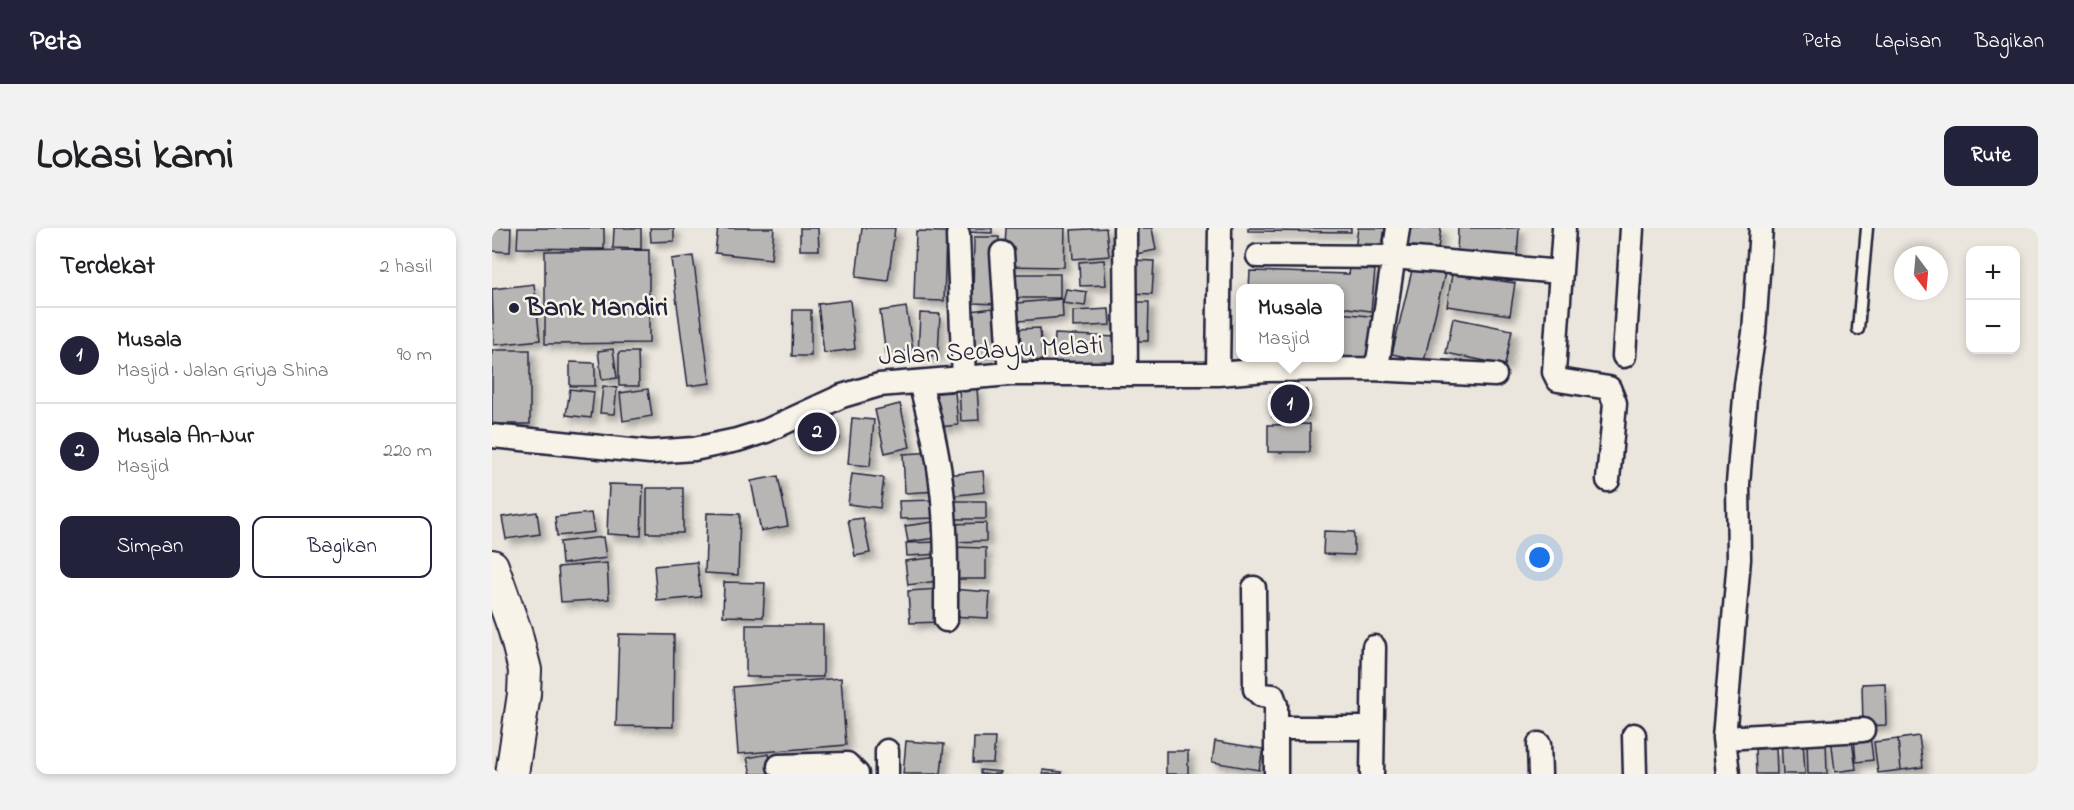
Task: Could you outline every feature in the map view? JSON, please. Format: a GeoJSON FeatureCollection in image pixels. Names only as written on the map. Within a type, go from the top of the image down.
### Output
{"type":"FeatureCollection","features":[{"type":"Feature","properties":{"kind":"main road"},"geometry":{"type":"LineString","coordinates":[[492,566],[515,631],[525,670],[524,694],[512,774]]}},
{"type":"Feature","properties":{"kind":"street"},"geometry":{"type":"LineString","coordinates":[[1125,228],[1126,373]]}},
{"type":"Feature","properties":{"kind":"street"},"geometry":{"type":"LineString","coordinates":[[1218,374],[1220,228]]}},
{"type":"Feature","properties":{"kind":"street"},"geometry":{"type":"LineString","coordinates":[[1372,369],[1378,360],[1398,228]]}},
{"type":"Feature","properties":{"kind":"street"},"geometry":{"type":"LineString","coordinates":[[1564,228],[1554,372],[1558,380],[1609,388],[1613,395],[1614,418],[1608,480]]}},
{"type":"Feature","properties":{"kind":"street"},"geometry":{"type":"LineString","coordinates":[[1624,356],[1632,228]]}},
{"type":"Feature","properties":{"kind":"street"},"geometry":{"type":"LineString","coordinates":[[1728,774],[1724,738],[1738,559],[1738,484],[1746,385],[1754,333],[1761,228]]}},
{"type":"Feature","properties":{"kind":"street"},"geometry":{"type":"LineString","coordinates":[[958,235],[964,379]]}},
{"type":"Feature","properties":{"kind":"street"},"geometry":{"type":"LineString","coordinates":[[1002,252],[1010,374]]}},
{"type":"Feature","properties":{"kind":"street"},"geometry":{"type":"LineString","coordinates":[[1258,256],[1393,258],[1560,272]]}},
{"type":"Feature","properties":{"kind":"street","name":"Jalan Sedayu Melati"},"geometry":{"type":"LineString","coordinates":[[492,436],[650,452],[694,449],[766,431],[861,389],[879,385],[1010,374],[1218,374],[1267,370],[1372,369],[1495,375]]}},
{"type":"Feature","properties":{"kind":"street"},"geometry":{"type":"LineString","coordinates":[[920,383],[932,430],[941,485],[946,557],[945,620]]}},
{"type":"Feature","properties":{"kind":"street"},"geometry":{"type":"LineString","coordinates":[[1254,588],[1255,689],[1261,695],[1273,696],[1275,700],[1276,774]]}},
{"type":"Feature","properties":{"kind":"street"},"geometry":{"type":"LineString","coordinates":[[1372,774],[1374,647]]}},
{"type":"Feature","properties":{"kind":"street"},"geometry":{"type":"LineString","coordinates":[[1277,728],[1372,728]]}},
{"type":"Feature","properties":{"kind":"street"},"geometry":{"type":"LineString","coordinates":[[1724,738],[1863,730]]}},
{"type":"Feature","properties":{"kind":"street"},"geometry":{"type":"LineString","coordinates":[[1634,735],[1635,774]]}},
{"type":"Feature","properties":{"kind":"street"},"geometry":{"type":"LineString","coordinates":[[1539,744],[1540,774]]}},
{"type":"Feature","properties":{"kind":"street"},"geometry":{"type":"LineString","coordinates":[[886,751],[887,774]]}},
{"type":"Feature","properties":{"kind":"street"},"geometry":{"type":"LineString","coordinates":[[779,766],[848,764],[858,774]]}},
{"type":"Feature","properties":{"kind":"lane"},"geometry":{"type":"LineString","coordinates":[[1858,328],[1867,228]]}},
{"type":"Feature","properties":{"kind":"building"},"geometry":{"type":"Polygon","coordinates":[[[492,228],[511,228],[510,252],[492,251],[492,228]]]}},
{"type":"Feature","properties":{"kind":"building"},"geometry":{"type":"Polygon","coordinates":[[[518,228],[604,228],[604,249],[517,248],[518,228]]]}},
{"type":"Feature","properties":{"kind":"building"},"geometry":{"type":"Polygon","coordinates":[[[614,228],[641,228],[641,249],[613,248],[614,228]]]}},
{"type":"Feature","properties":{"kind":"building"},"geometry":{"type":"Polygon","coordinates":[[[650,228],[674,228],[674,241],[651,242],[650,228]]]}},
{"type":"Feature","properties":{"kind":"building"},"geometry":{"type":"Polygon","coordinates":[[[718,228],[774,228],[771,259],[715,253],[718,228]]]}},
{"type":"Feature","properties":{"kind":"building"},"geometry":{"type":"Polygon","coordinates":[[[800,228],[818,228],[819,250],[800,250],[800,228]]]}},
{"type":"Feature","properties":{"kind":"building"},"geometry":{"type":"Polygon","coordinates":[[[862,228],[895,228],[888,281],[856,277],[862,228]]]}},
{"type":"Feature","properties":{"kind":"building"},"geometry":{"type":"Polygon","coordinates":[[[967,228],[992,228],[992,233],[967,232],[967,228]]]}},
{"type":"Feature","properties":{"kind":"building"},"geometry":{"type":"Polygon","coordinates":[[[1006,228],[1065,228],[1064,267],[1004,266],[1006,228]]]}},
{"type":"Feature","properties":{"kind":"building"},"geometry":{"type":"Polygon","coordinates":[[[1106,228],[1109,256],[1073,259],[1071,230],[1106,228]]]}},
{"type":"Feature","properties":{"kind":"building"},"geometry":{"type":"Polygon","coordinates":[[[1132,228],[1152,228],[1156,250],[1136,254],[1132,228]]]}},
{"type":"Feature","properties":{"kind":"building"},"geometry":{"type":"Polygon","coordinates":[[[1248,228],[1351,228],[1351,232],[1248,231],[1248,228]]]}},
{"type":"Feature","properties":{"kind":"building"},"geometry":{"type":"Polygon","coordinates":[[[1358,228],[1385,228],[1381,253],[1355,249],[1358,228]]]}},
{"type":"Feature","properties":{"kind":"building"},"geometry":{"type":"Polygon","coordinates":[[[1410,228],[1441,228],[1437,256],[1406,251],[1410,228]]]}},
{"type":"Feature","properties":{"kind":"building"},"geometry":{"type":"Polygon","coordinates":[[[1458,228],[1519,228],[1517,257],[1457,254],[1458,228]]]}},
{"type":"Feature","properties":{"kind":"building"},"geometry":{"type":"Polygon","coordinates":[[[916,231],[946,232],[944,301],[914,300],[916,231]]]}},
{"type":"Feature","properties":{"kind":"building"},"geometry":{"type":"Polygon","coordinates":[[[974,237],[999,237],[998,304],[973,303],[974,237]]]}},
{"type":"Feature","properties":{"kind":"building"},"geometry":{"type":"Polygon","coordinates":[[[649,250],[649,343],[545,344],[545,251],[649,250]]]}},
{"type":"Feature","properties":{"kind":"building"},"geometry":{"type":"Polygon","coordinates":[[[693,256],[710,383],[688,386],[671,259],[693,256]]]}},
{"type":"Feature","properties":{"kind":"building"},"geometry":{"type":"Polygon","coordinates":[[[1104,260],[1106,285],[1080,286],[1079,262],[1104,260]]]}},
{"type":"Feature","properties":{"kind":"building"},"geometry":{"type":"Polygon","coordinates":[[[1132,260],[1154,261],[1152,294],[1130,293],[1132,260]]]}},
{"type":"Feature","properties":{"kind":"building"},"geometry":{"type":"Polygon","coordinates":[[[1413,266],[1445,273],[1424,361],[1392,354],[1413,266]]]}},
{"type":"Feature","properties":{"kind":"building"},"geometry":{"type":"Polygon","coordinates":[[[1350,268],[1375,270],[1371,311],[1344,308],[1344,284],[1249,284],[1250,271],[1349,274],[1350,268]]]}},
{"type":"Feature","properties":{"kind":"building"},"geometry":{"type":"Polygon","coordinates":[[[1013,274],[1060,274],[1060,298],[1013,298],[1013,274]]]}},
{"type":"Feature","properties":{"kind":"building"},"geometry":{"type":"Polygon","coordinates":[[[1452,274],[1515,283],[1510,315],[1447,306],[1452,274]]]}},
{"type":"Feature","properties":{"kind":"building","name":"Bank Mandiri"},"geometry":{"type":"Polygon","coordinates":[[[534,284],[540,340],[494,345],[492,289],[534,284]]]}},
{"type":"Feature","properties":{"kind":"building"},"geometry":{"type":"Polygon","coordinates":[[[1066,289],[1087,292],[1085,306],[1063,303],[1066,289]]]}},
{"type":"Feature","properties":{"kind":"building"},"geometry":{"type":"Polygon","coordinates":[[[1062,299],[1063,317],[1019,321],[1017,303],[1062,299]]]}},
{"type":"Feature","properties":{"kind":"building"},"geometry":{"type":"Polygon","coordinates":[[[850,300],[855,349],[824,353],[818,304],[850,300]]]}},
{"type":"Feature","properties":{"kind":"building"},"geometry":{"type":"Polygon","coordinates":[[[1135,302],[1149,302],[1148,341],[1134,341],[1135,302]]]}},
{"type":"Feature","properties":{"kind":"building"},"geometry":{"type":"Polygon","coordinates":[[[906,307],[913,350],[886,354],[880,311],[906,307]]]}},
{"type":"Feature","properties":{"kind":"building"},"geometry":{"type":"Polygon","coordinates":[[[993,308],[1000,352],[969,357],[963,312],[993,308]]]}},
{"type":"Feature","properties":{"kind":"building"},"geometry":{"type":"Polygon","coordinates":[[[1109,309],[1110,325],[1073,327],[1073,311],[1109,309]]]}},
{"type":"Feature","properties":{"kind":"building"},"geometry":{"type":"Polygon","coordinates":[[[793,310],[811,310],[811,356],[792,356],[793,310]]]}},
{"type":"Feature","properties":{"kind":"building"},"geometry":{"type":"Polygon","coordinates":[[[920,313],[940,314],[938,356],[918,355],[920,313]]]}},
{"type":"Feature","properties":{"kind":"building"},"geometry":{"type":"Polygon","coordinates":[[[1344,313],[1378,317],[1375,361],[1344,359],[1344,313]]]}},
{"type":"Feature","properties":{"kind":"building"},"geometry":{"type":"Polygon","coordinates":[[[1453,318],[1512,330],[1505,365],[1446,353],[1453,318]]]}},
{"type":"Feature","properties":{"kind":"building"},"geometry":{"type":"Polygon","coordinates":[[[1040,328],[1042,360],[1017,362],[1015,329],[1040,328]]]}},
{"type":"Feature","properties":{"kind":"building"},"geometry":{"type":"Polygon","coordinates":[[[1055,334],[1116,337],[1114,369],[1053,366],[1055,334]]]}},
{"type":"Feature","properties":{"kind":"building"},"geometry":{"type":"Polygon","coordinates":[[[613,349],[617,378],[602,380],[598,351],[613,349]]]}},
{"type":"Feature","properties":{"kind":"building"},"geometry":{"type":"Polygon","coordinates":[[[492,350],[530,350],[530,424],[492,424],[492,350]]]}},
{"type":"Feature","properties":{"kind":"building"},"geometry":{"type":"Polygon","coordinates":[[[619,352],[638,352],[639,386],[619,386],[619,352]]]}},
{"type":"Feature","properties":{"kind":"building"},"geometry":{"type":"Polygon","coordinates":[[[570,362],[595,363],[595,386],[570,386],[570,362]]]}},
{"type":"Feature","properties":{"kind":"building"},"geometry":{"type":"Polygon","coordinates":[[[603,386],[617,388],[614,414],[600,413],[603,386]]]}},
{"type":"Feature","properties":{"kind":"building"},"geometry":{"type":"Polygon","coordinates":[[[977,387],[979,420],[961,421],[959,388],[977,387]]]}},
{"type":"Feature","properties":{"kind":"building"},"geometry":{"type":"Polygon","coordinates":[[[570,389],[594,392],[591,418],[566,415],[570,389]]]}},
{"type":"Feature","properties":{"kind":"building"},"geometry":{"type":"Polygon","coordinates":[[[648,389],[652,416],[623,421],[620,393],[648,389]]]}},
{"type":"Feature","properties":{"kind":"building"},"geometry":{"type":"Polygon","coordinates":[[[1307,390],[1308,416],[1272,417],[1271,392],[1307,390]]]}},
{"type":"Feature","properties":{"kind":"building"},"geometry":{"type":"Polygon","coordinates":[[[955,392],[958,425],[939,427],[936,393],[955,392]]]}},
{"type":"Feature","properties":{"kind":"building"},"geometry":{"type":"Polygon","coordinates":[[[900,404],[910,447],[885,453],[875,410],[900,404]]]}},
{"type":"Feature","properties":{"kind":"building"},"geometry":{"type":"Polygon","coordinates":[[[833,414],[840,439],[800,449],[794,424],[833,414]]]}},
{"type":"Feature","properties":{"kind":"building"},"geometry":{"type":"Polygon","coordinates":[[[852,418],[874,420],[870,466],[848,464],[852,418]]]}},
{"type":"Feature","properties":{"kind":"building"},"geometry":{"type":"Polygon","coordinates":[[[1310,424],[1310,452],[1268,452],[1268,425],[1310,424]]]}},
{"type":"Feature","properties":{"kind":"building"},"geometry":{"type":"Polygon","coordinates":[[[935,452],[938,491],[905,493],[903,454],[935,452]]]}},
{"type":"Feature","properties":{"kind":"building"},"geometry":{"type":"Polygon","coordinates":[[[983,471],[985,492],[949,496],[947,475],[983,471]]]}},
{"type":"Feature","properties":{"kind":"building"},"geometry":{"type":"Polygon","coordinates":[[[852,474],[884,478],[880,508],[848,504],[852,474]]]}},
{"type":"Feature","properties":{"kind":"building"},"geometry":{"type":"Polygon","coordinates":[[[778,476],[788,526],[761,531],[751,481],[778,476]]]}},
{"type":"Feature","properties":{"kind":"building"},"geometry":{"type":"Polygon","coordinates":[[[609,484],[643,485],[641,536],[607,534],[609,484]]]}},
{"type":"Feature","properties":{"kind":"building"},"geometry":{"type":"Polygon","coordinates":[[[647,488],[683,488],[683,533],[647,533],[647,488]]]}},
{"type":"Feature","properties":{"kind":"building"},"geometry":{"type":"Polygon","coordinates":[[[936,500],[936,518],[900,519],[899,501],[936,500]]]}},
{"type":"Feature","properties":{"kind":"building"},"geometry":{"type":"Polygon","coordinates":[[[947,501],[986,501],[986,519],[947,519],[947,501]]]}},
{"type":"Feature","properties":{"kind":"building"},"geometry":{"type":"Polygon","coordinates":[[[537,512],[540,534],[506,539],[502,517],[537,512]]]}},
{"type":"Feature","properties":{"kind":"building"},"geometry":{"type":"Polygon","coordinates":[[[591,513],[594,532],[557,536],[555,517],[591,513]]]}},
{"type":"Feature","properties":{"kind":"building"},"geometry":{"type":"Polygon","coordinates":[[[707,513],[740,514],[738,575],[705,573],[707,513]]]}},
{"type":"Feature","properties":{"kind":"building"},"geometry":{"type":"Polygon","coordinates":[[[863,518],[870,553],[855,556],[848,520],[863,518]]]}},
{"type":"Feature","properties":{"kind":"building"},"geometry":{"type":"Polygon","coordinates":[[[940,521],[941,537],[908,542],[905,526],[940,521]]]}},
{"type":"Feature","properties":{"kind":"building"},"geometry":{"type":"Polygon","coordinates":[[[986,523],[986,541],[950,542],[949,524],[986,523]]]}},
{"type":"Feature","properties":{"kind":"building"},"geometry":{"type":"Polygon","coordinates":[[[1324,531],[1354,532],[1354,555],[1323,554],[1324,531]]]}},
{"type":"Feature","properties":{"kind":"building"},"geometry":{"type":"Polygon","coordinates":[[[603,537],[606,558],[562,564],[560,542],[603,537]]]}},
{"type":"Feature","properties":{"kind":"building"},"geometry":{"type":"Polygon","coordinates":[[[940,542],[941,554],[907,556],[906,543],[940,542]]]}},
{"type":"Feature","properties":{"kind":"building"},"geometry":{"type":"Polygon","coordinates":[[[950,547],[986,548],[986,579],[949,579],[950,547]]]}},
{"type":"Feature","properties":{"kind":"building"},"geometry":{"type":"Polygon","coordinates":[[[940,557],[944,580],[908,585],[905,561],[940,557]]]}},
{"type":"Feature","properties":{"kind":"building"},"geometry":{"type":"Polygon","coordinates":[[[697,562],[701,597],[657,601],[654,566],[697,562]]]}},
{"type":"Feature","properties":{"kind":"building"},"geometry":{"type":"Polygon","coordinates":[[[607,563],[609,599],[561,602],[558,567],[607,563]]]}},
{"type":"Feature","properties":{"kind":"building"},"geometry":{"type":"Polygon","coordinates":[[[724,582],[765,583],[763,617],[723,616],[724,582]]]}},
{"type":"Feature","properties":{"kind":"building"},"geometry":{"type":"Polygon","coordinates":[[[939,589],[941,622],[910,623],[908,591],[939,589]]]}},
{"type":"Feature","properties":{"kind":"building"},"geometry":{"type":"Polygon","coordinates":[[[951,589],[990,592],[988,618],[949,616],[951,589]]]}},
{"type":"Feature","properties":{"kind":"building"},"geometry":{"type":"Polygon","coordinates":[[[746,625],[823,625],[823,677],[746,677],[746,625]]]}},
{"type":"Feature","properties":{"kind":"building"},"geometry":{"type":"Polygon","coordinates":[[[619,634],[674,635],[673,727],[616,726],[619,634]]]}},
{"type":"Feature","properties":{"kind":"building"},"geometry":{"type":"Polygon","coordinates":[[[841,678],[846,745],[738,754],[733,687],[841,678]]]}},
{"type":"Feature","properties":{"kind":"building"},"geometry":{"type":"Polygon","coordinates":[[[1885,683],[1886,725],[1863,726],[1862,684],[1885,683]]]}},
{"type":"Feature","properties":{"kind":"building"},"geometry":{"type":"Polygon","coordinates":[[[1851,734],[1856,769],[1835,772],[1831,737],[1851,734]]]}},
{"type":"Feature","properties":{"kind":"building"},"geometry":{"type":"Polygon","coordinates":[[[1870,735],[1873,760],[1856,762],[1854,737],[1870,735]]]}},
{"type":"Feature","properties":{"kind":"building"},"geometry":{"type":"Polygon","coordinates":[[[1919,736],[1923,767],[1901,770],[1898,739],[1919,736]]]}},
{"type":"Feature","properties":{"kind":"building"},"geometry":{"type":"Polygon","coordinates":[[[974,738],[995,738],[993,763],[973,763],[974,738]]]}},
{"type":"Feature","properties":{"kind":"building"},"geometry":{"type":"Polygon","coordinates":[[[1803,739],[1805,774],[1783,774],[1781,740],[1803,739]]]}},
{"type":"Feature","properties":{"kind":"building"},"geometry":{"type":"Polygon","coordinates":[[[1898,739],[1901,770],[1878,773],[1874,742],[1898,739]]]}},
{"type":"Feature","properties":{"kind":"building"},"geometry":{"type":"Polygon","coordinates":[[[1807,740],[1826,740],[1827,774],[1808,774],[1807,740]]]}},
{"type":"Feature","properties":{"kind":"building"},"geometry":{"type":"Polygon","coordinates":[[[906,741],[944,744],[941,774],[903,774],[906,741]]]}},
{"type":"Feature","properties":{"kind":"building"},"geometry":{"type":"Polygon","coordinates":[[[1215,741],[1263,749],[1259,770],[1212,762],[1215,741]]]}},
{"type":"Feature","properties":{"kind":"building"},"geometry":{"type":"Polygon","coordinates":[[[1776,748],[1777,774],[1756,774],[1755,749],[1776,748]]]}},
{"type":"Feature","properties":{"kind":"building"},"geometry":{"type":"Polygon","coordinates":[[[1166,751],[1188,751],[1188,774],[1166,774],[1166,751]]]}},
{"type":"Feature","properties":{"kind":"building"},"geometry":{"type":"Polygon","coordinates":[[[769,754],[773,774],[751,774],[747,758],[769,754]]]}},
{"type":"Feature","properties":{"kind":"building"},"geometry":{"type":"Polygon","coordinates":[[[980,770],[1001,772],[1000,774],[980,774],[980,770]]]}},
{"type":"Feature","properties":{"kind":"building"},"geometry":{"type":"Polygon","coordinates":[[[1043,770],[1062,772],[1062,774],[1043,774],[1043,770]]]}},
{"type":"Feature","properties":{"kind":"place","name":"Bank Mandiri"},"geometry":{"type":"Point","coordinates":[514,308]}},
{"type":"Feature","properties":{"kind":"place","name":"Musala"},"geometry":{"type":"Point","coordinates":[1290,404]}},
{"type":"Feature","properties":{"kind":"place","name":"Musala An-Nur"},"geometry":{"type":"Point","coordinates":[817,432]}}]}
